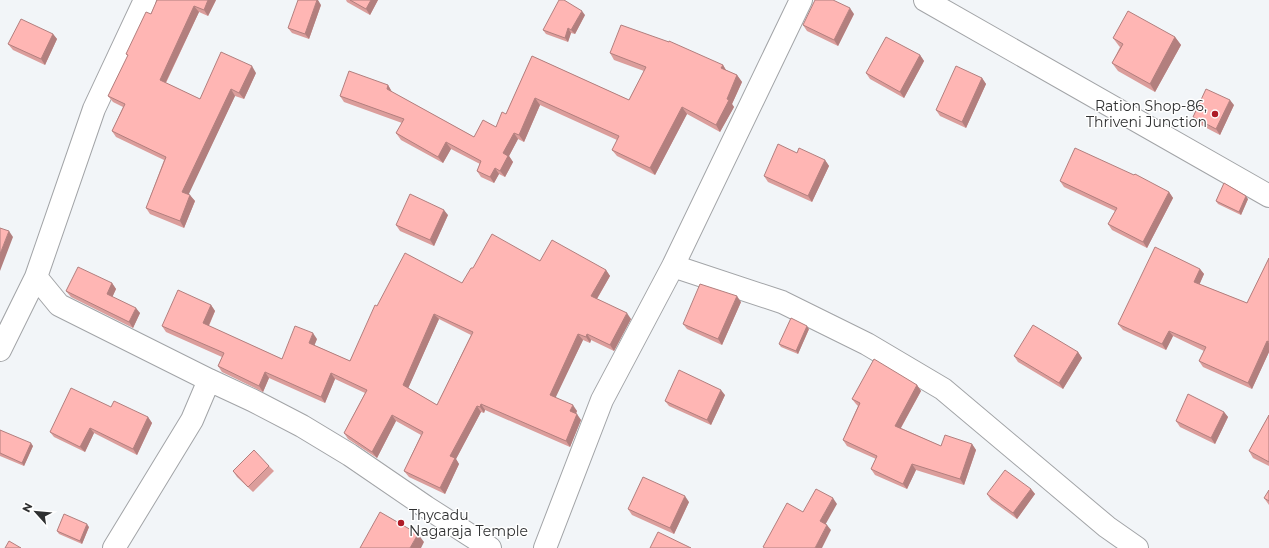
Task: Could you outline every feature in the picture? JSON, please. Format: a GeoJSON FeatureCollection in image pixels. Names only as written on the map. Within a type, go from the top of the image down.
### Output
{"type":"FeatureCollection","features":[{"type":"Feature","properties":{"kind":"street"},"geometry":{"type":"LineString","coordinates":[[2,342],[36,277],[94,110],[145,0]]}},
{"type":"Feature","properties":{"kind":"street"},"geometry":{"type":"LineString","coordinates":[[545,548],[602,400],[673,266],[801,0]]}},
{"type":"Feature","properties":{"kind":"street"},"geometry":{"type":"LineString","coordinates":[[925,0],[1269,196]]}},
{"type":"Feature","properties":{"kind":"street"},"geometry":{"type":"LineString","coordinates":[[673,266],[782,302],[867,344],[943,389],[1107,527],[1137,548]]}},
{"type":"Feature","properties":{"kind":"street"},"geometry":{"type":"LineString","coordinates":[[36,277],[59,305],[252,400],[350,455],[426,507],[490,548]]}},
{"type":"Feature","properties":{"kind":"street"},"geometry":{"type":"LineString","coordinates":[[114,548],[192,420],[210,380]]}},
{"type":"Feature","properties":{"kind":"building"},"geometry":{"type":"Polygon","coordinates":[[[157,0],[208,0],[204,10],[194,6],[160,80],[200,99],[221,52],[252,66],[239,93],[231,89],[182,192],[190,195],[180,221],[146,208],[166,157],[112,131],[125,104],[108,96],[128,55],[126,54],[146,12],[151,14],[157,0]]]}},
{"type":"Feature","properties":{"kind":"building"},"geometry":{"type":"Polygon","coordinates":[[[298,0],[317,0],[305,34],[288,28],[298,0]]]}},
{"type":"Feature","properties":{"kind":"building"},"geometry":{"type":"Polygon","coordinates":[[[350,0],[371,0],[366,9],[350,0]]]}},
{"type":"Feature","properties":{"kind":"building"},"geometry":{"type":"Polygon","coordinates":[[[559,0],[564,0],[582,11],[571,30],[568,28],[565,38],[543,30],[559,0]]]}},
{"type":"Feature","properties":{"kind":"building"},"geometry":{"type":"Polygon","coordinates":[[[815,0],[833,0],[850,8],[834,40],[803,25],[815,0]]]}},
{"type":"Feature","properties":{"kind":"building"},"geometry":{"type":"Polygon","coordinates":[[[1128,11],[1175,37],[1150,84],[1112,63],[1123,44],[1113,38],[1128,11]]]}},
{"type":"Feature","properties":{"kind":"building"},"geometry":{"type":"Polygon","coordinates":[[[21,19],[53,34],[41,59],[8,44],[21,19]]]}},
{"type":"Feature","properties":{"kind":"building"},"geometry":{"type":"Polygon","coordinates":[[[621,25],[669,41],[723,65],[721,68],[737,75],[727,99],[729,100],[716,125],[682,107],[650,168],[612,150],[619,136],[535,98],[519,135],[514,133],[503,153],[508,156],[500,171],[495,168],[490,177],[477,171],[481,161],[446,142],[438,157],[396,133],[404,119],[340,96],[349,71],[388,85],[387,89],[474,137],[483,120],[496,127],[502,112],[506,114],[532,56],[629,100],[646,67],[610,53],[621,25]]]}},
{"type":"Feature","properties":{"kind":"building"},"geometry":{"type":"Polygon","coordinates":[[[886,37],[920,55],[900,92],[866,73],[886,37]]]}},
{"type":"Feature","properties":{"kind":"building"},"geometry":{"type":"Polygon","coordinates":[[[956,66],[982,78],[962,122],[936,110],[956,66]]]}},
{"type":"Feature","properties":{"kind":"building","name":"Ration Shop-86, Thriveni Junction"},"geometry":{"type":"Polygon","coordinates":[[[1206,89],[1230,100],[1216,129],[1193,117],[1206,89]]]}},
{"type":"Feature","properties":{"kind":"building"},"geometry":{"type":"Polygon","coordinates":[[[778,144],[797,153],[799,148],[825,160],[808,196],[764,176],[778,144]]]}},
{"type":"Feature","properties":{"kind":"building"},"geometry":{"type":"Polygon","coordinates":[[[1075,148],[1134,175],[1135,174],[1169,192],[1143,242],[1108,224],[1117,208],[1060,181],[1075,148]]]}},
{"type":"Feature","properties":{"kind":"building"},"geometry":{"type":"Polygon","coordinates":[[[1224,183],[1246,196],[1239,212],[1216,201],[1224,183]]]}},
{"type":"Feature","properties":{"kind":"building"},"geometry":{"type":"Polygon","coordinates":[[[410,194],[444,210],[430,240],[396,225],[410,194]]]}},
{"type":"Feature","properties":{"kind":"building"},"geometry":{"type":"Polygon","coordinates":[[[0,228],[9,231],[0,254],[0,228]]]}},
{"type":"Feature","properties":{"kind":"building"},"geometry":{"type":"Polygon","coordinates":[[[492,234],[540,261],[552,240],[606,270],[591,296],[627,313],[610,345],[587,334],[586,337],[578,334],[550,395],[573,405],[570,411],[577,414],[566,441],[481,404],[480,407],[477,406],[450,456],[455,458],[440,488],[404,471],[423,432],[392,415],[372,452],[344,433],[367,390],[331,373],[321,397],[265,372],[259,386],[218,366],[224,353],[162,326],[178,290],[211,305],[203,323],[282,359],[295,326],[313,333],[309,343],[350,361],[375,305],[377,306],[405,253],[462,283],[471,268],[473,268],[492,234]],[[434,314],[403,385],[437,405],[473,332],[434,314]]]}},
{"type":"Feature","properties":{"kind":"building"},"geometry":{"type":"Polygon","coordinates":[[[1155,247],[1200,269],[1194,282],[1247,303],[1269,258],[1269,342],[1267,341],[1248,383],[1199,361],[1206,347],[1169,331],[1162,344],[1118,324],[1155,247]]]}},
{"type":"Feature","properties":{"kind":"building"},"geometry":{"type":"Polygon","coordinates":[[[78,267],[112,283],[107,294],[136,308],[129,322],[66,291],[78,267]]]}},
{"type":"Feature","properties":{"kind":"building"},"geometry":{"type":"Polygon","coordinates":[[[700,284],[737,296],[718,339],[683,324],[700,284]]]}},
{"type":"Feature","properties":{"kind":"building"},"geometry":{"type":"Polygon","coordinates":[[[791,318],[807,326],[796,351],[779,344],[791,318]]]}},
{"type":"Feature","properties":{"kind":"building"},"geometry":{"type":"Polygon","coordinates":[[[1033,325],[1078,352],[1059,383],[1014,356],[1033,325]]]}},
{"type":"Feature","properties":{"kind":"building"},"geometry":{"type":"Polygon","coordinates":[[[874,359],[917,385],[895,426],[941,446],[945,435],[972,444],[960,479],[912,464],[903,484],[871,469],[877,456],[843,440],[860,403],[852,399],[874,359]]]}},
{"type":"Feature","properties":{"kind":"building"},"geometry":{"type":"Polygon","coordinates":[[[679,370],[721,390],[707,420],[665,401],[679,370]]]}},
{"type":"Feature","properties":{"kind":"building"},"geometry":{"type":"Polygon","coordinates":[[[71,388],[111,407],[114,401],[148,417],[133,449],[90,428],[80,447],[50,432],[71,388]]]}},
{"type":"Feature","properties":{"kind":"building"},"geometry":{"type":"Polygon","coordinates":[[[1188,394],[1224,412],[1211,438],[1176,421],[1188,394]]]}},
{"type":"Feature","properties":{"kind":"building"},"geometry":{"type":"Polygon","coordinates":[[[1269,415],[1269,462],[1249,451],[1269,415]]]}},
{"type":"Feature","properties":{"kind":"building"},"geometry":{"type":"Polygon","coordinates":[[[0,430],[31,443],[22,463],[0,453],[0,430]]]}},
{"type":"Feature","properties":{"kind":"building"},"geometry":{"type":"Polygon","coordinates":[[[254,450],[269,466],[248,487],[233,471],[254,450]]]}},
{"type":"Feature","properties":{"kind":"building"},"geometry":{"type":"Polygon","coordinates":[[[1005,470],[1031,489],[1013,513],[987,494],[1005,470]]]}},
{"type":"Feature","properties":{"kind":"building"},"geometry":{"type":"Polygon","coordinates":[[[643,477],[685,496],[670,528],[628,509],[643,477]]]}},
{"type":"Feature","properties":{"kind":"building"},"geometry":{"type":"Polygon","coordinates":[[[816,489],[833,498],[820,521],[827,525],[815,548],[763,547],[787,503],[803,512],[816,489]]]}},
{"type":"Feature","properties":{"kind":"building"},"geometry":{"type":"Polygon","coordinates":[[[1269,490],[1269,501],[1264,498],[1269,490]]]}},
{"type":"Feature","properties":{"kind":"building"},"geometry":{"type":"Polygon","coordinates":[[[380,512],[418,534],[410,548],[360,548],[380,512]]]}},
{"type":"Feature","properties":{"kind":"building"},"geometry":{"type":"Polygon","coordinates":[[[64,514],[87,524],[80,541],[57,531],[64,514]]]}},
{"type":"Feature","properties":{"kind":"building"},"geometry":{"type":"Polygon","coordinates":[[[658,532],[691,548],[650,548],[658,532]]]}},
{"type":"Feature","properties":{"kind":"building"},"geometry":{"type":"Polygon","coordinates":[[[9,541],[21,548],[5,548],[9,541]]]}},
{"type":"Feature","properties":{"kind":"place","name":"Ration Shop-86, Thriveni Junction"},"geometry":{"type":"Point","coordinates":[1215,114]}},
{"type":"Feature","properties":{"kind":"place","name":"Thycadu Nagaraja Temple"},"geometry":{"type":"Point","coordinates":[401,523]}}]}
